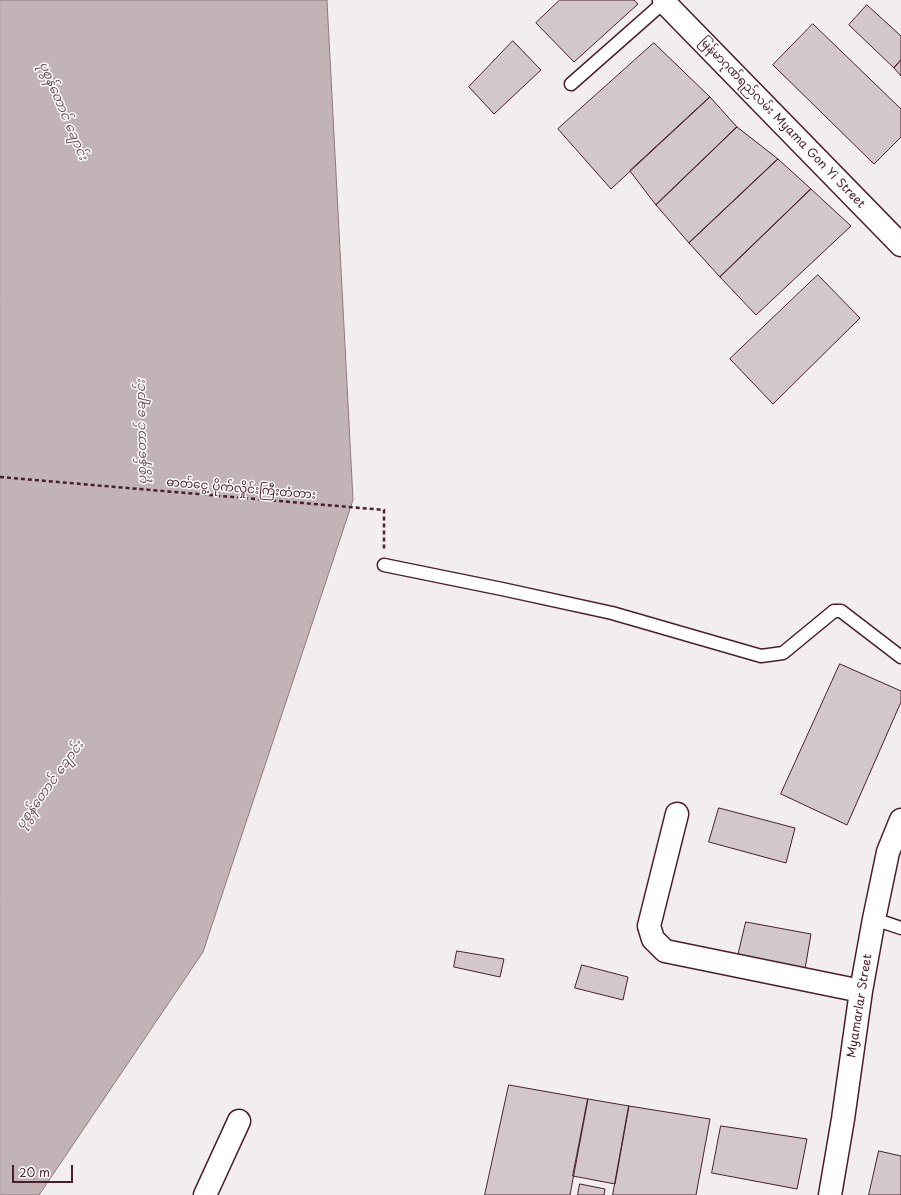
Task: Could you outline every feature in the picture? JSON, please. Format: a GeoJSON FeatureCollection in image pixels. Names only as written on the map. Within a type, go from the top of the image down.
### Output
{"type":"FeatureCollection","features":[{"type":"Feature","properties":{"kind":"street","name":"မြန်မာဂုဏ်ရည်လမ်း Myama Gon Yi Street"},"geometry":{"type":"LineString","coordinates":[[664,1],[901,245]]}},
{"type":"Feature","properties":{"kind":"street"},"geometry":{"type":"LineString","coordinates":[[676,814],[649,926],[653,939],[665,951],[861,991]]}},
{"type":"Feature","properties":{"kind":"street","name":"Myamarlar Street"},"geometry":{"type":"LineString","coordinates":[[830,1195],[843,1120],[861,991],[874,919],[888,852],[901,820]]}},
{"type":"Feature","properties":{"kind":"street"},"geometry":{"type":"LineString","coordinates":[[205,1195],[239,1121]]}},
{"type":"Feature","properties":{"kind":"lane"},"geometry":{"type":"LineString","coordinates":[[571,84],[664,1]]}},
{"type":"Feature","properties":{"kind":"lane"},"geometry":{"type":"LineString","coordinates":[[384,565],[612,613],[761,656],[783,653],[834,611],[841,611],[901,657]]}},
{"type":"Feature","properties":{"kind":"lane"},"geometry":{"type":"LineString","coordinates":[[874,919],[901,928]]}},
{"type":"Feature","properties":{"kind":"path","name":"ဓာတ်ငွေ့ ပိုက်လှိုင်းကြီးတံတား"},"geometry":{"type":"LineString","coordinates":[[0,477],[384,510],[384,565]]}},
{"type":"Feature","properties":{"kind":"shaded area"},"geometry":{"type":"Polygon","coordinates":[[[327,0],[901,0],[901,1195],[39,1195],[203,952],[353,500],[327,0]]]}},
{"type":"Feature","properties":{"kind":"water","name":"ပုစွန်တောင် ချောင်း"},"geometry":{"type":"Polygon","coordinates":[[[0,0],[327,0],[353,500],[203,952],[39,1195],[0,1195],[0,0]]]}},
{"type":"Feature","properties":{"kind":"building"},"geometry":{"type":"Polygon","coordinates":[[[560,0],[634,0],[638,4],[574,62],[536,23],[560,0]]]}},
{"type":"Feature","properties":{"kind":"building"},"geometry":{"type":"Polygon","coordinates":[[[867,5],[901,36],[901,60],[894,68],[849,25],[867,5]]]}},
{"type":"Feature","properties":{"kind":"building"},"geometry":{"type":"Polygon","coordinates":[[[813,24],[901,109],[901,137],[874,164],[773,65],[813,24]]]}},
{"type":"Feature","properties":{"kind":"building"},"geometry":{"type":"Polygon","coordinates":[[[513,41],[541,70],[494,114],[469,87],[513,41]]]}},
{"type":"Feature","properties":{"kind":"building"},"geometry":{"type":"Polygon","coordinates":[[[654,43],[710,97],[611,189],[558,129],[654,43]]]}},
{"type":"Feature","properties":{"kind":"building"},"geometry":{"type":"Polygon","coordinates":[[[901,60],[901,76],[894,68],[901,60]]]}},
{"type":"Feature","properties":{"kind":"building"},"geometry":{"type":"Polygon","coordinates":[[[710,97],[737,127],[656,205],[630,171],[710,97]]]}},
{"type":"Feature","properties":{"kind":"building"},"geometry":{"type":"Polygon","coordinates":[[[737,127],[778,159],[689,243],[656,205],[737,127]]]}},
{"type":"Feature","properties":{"kind":"building"},"geometry":{"type":"Polygon","coordinates":[[[778,159],[811,189],[720,277],[689,243],[778,159]]]}},
{"type":"Feature","properties":{"kind":"building"},"geometry":{"type":"Polygon","coordinates":[[[811,189],[851,226],[756,315],[720,277],[811,189]]]}},
{"type":"Feature","properties":{"kind":"building"},"geometry":{"type":"Polygon","coordinates":[[[818,275],[860,318],[773,404],[730,359],[818,275]]]}},
{"type":"Feature","properties":{"kind":"building"},"geometry":{"type":"Polygon","coordinates":[[[840,664],[901,691],[901,702],[847,825],[781,794],[840,664]]]}},
{"type":"Feature","properties":{"kind":"building"},"geometry":{"type":"Polygon","coordinates":[[[719,808],[795,828],[786,863],[709,842],[719,808]]]}},
{"type":"Feature","properties":{"kind":"building"},"geometry":{"type":"Polygon","coordinates":[[[746,922],[811,934],[805,969],[738,956],[746,922]]]}},
{"type":"Feature","properties":{"kind":"building"},"geometry":{"type":"Polygon","coordinates":[[[457,951],[504,959],[500,977],[454,967],[457,951]]]}},
{"type":"Feature","properties":{"kind":"building"},"geometry":{"type":"Polygon","coordinates":[[[582,965],[628,977],[623,1000],[575,988],[582,965]]]}},
{"type":"Feature","properties":{"kind":"building"},"geometry":{"type":"Polygon","coordinates":[[[509,1085],[588,1099],[570,1195],[485,1195],[509,1085]]]}},
{"type":"Feature","properties":{"kind":"building"},"geometry":{"type":"Polygon","coordinates":[[[588,1099],[629,1106],[615,1184],[573,1176],[588,1099]]]}},
{"type":"Feature","properties":{"kind":"building"},"geometry":{"type":"Polygon","coordinates":[[[629,1106],[710,1119],[696,1195],[613,1195],[629,1106]]]}},
{"type":"Feature","properties":{"kind":"building"},"geometry":{"type":"Polygon","coordinates":[[[721,1126],[807,1139],[797,1189],[712,1173],[721,1126]]]}},
{"type":"Feature","properties":{"kind":"building"},"geometry":{"type":"Polygon","coordinates":[[[879,1151],[901,1156],[901,1195],[869,1195],[879,1151]]]}},
{"type":"Feature","properties":{"kind":"building"},"geometry":{"type":"Polygon","coordinates":[[[580,1184],[605,1189],[604,1195],[578,1195],[580,1184]]]}}]}
